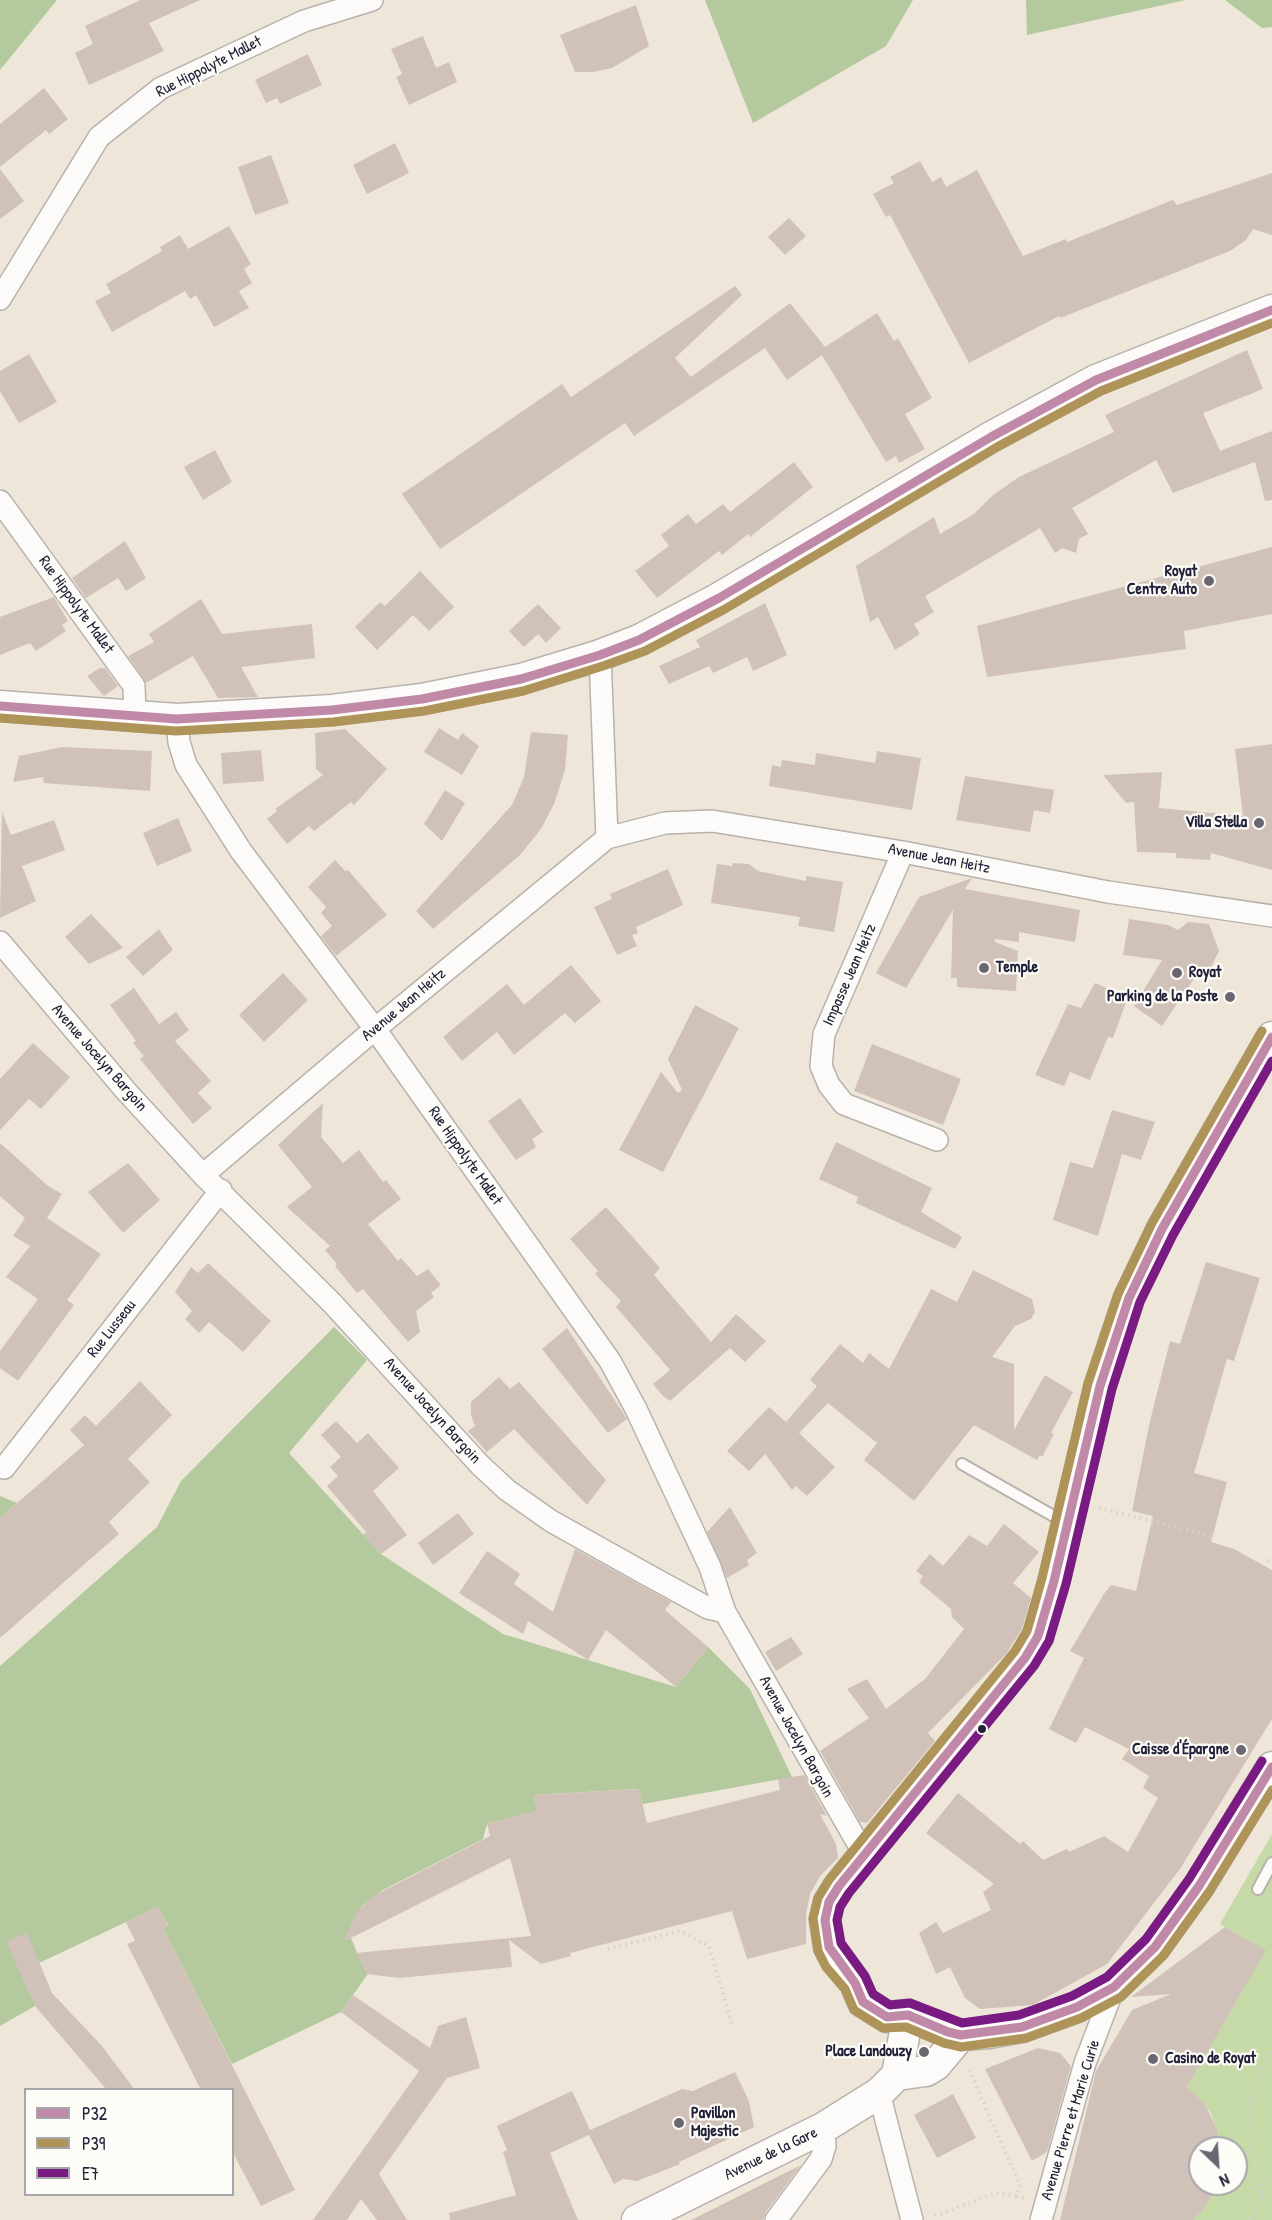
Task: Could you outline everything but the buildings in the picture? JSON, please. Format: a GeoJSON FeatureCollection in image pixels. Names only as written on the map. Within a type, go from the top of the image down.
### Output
{"type":"FeatureCollection","features":[{"type":"Feature","properties":{"kind":"main road"},"geometry":{"type":"LineString","coordinates":[[0,706],[177,719],[332,711],[422,699],[521,679],[600,655],[639,640],[719,598],[991,437],[1096,380],[1272,310]]}},
{"type":"Feature","properties":{"kind":"main road"},"geometry":{"type":"LineString","coordinates":[[1272,1037],[1162,1229],[1129,1298],[1100,1386],[1038,1636],[1025,1658],[864,1854],[829,1902],[825,1920],[829,1947],[836,1960],[855,1983],[863,2002],[887,2017],[908,2015],[961,2035],[1022,2027],[1077,2007],[1114,1987],[1136,1968],[1176,1921],[1272,1767]]}},
{"type":"Feature","properties":{"kind":"main road"},"geometry":{"type":"LineString","coordinates":[[888,2084],[908,2015]]}},
{"type":"Feature","properties":{"kind":"main road","name":"Avenue de la Gare"},"geometry":{"type":"LineString","coordinates":[[637,2220],[823,2128],[888,2084],[926,2071],[936,2065],[961,2035]]}},
{"type":"Feature","properties":{"kind":"street","name":"Rue Hippolyte Mallet"},"geometry":{"type":"LineString","coordinates":[[0,299],[99,137],[161,88],[304,21],[372,0]]}},
{"type":"Feature","properties":{"kind":"street","name":"Rue Hippolyte Mallet"},"geometry":{"type":"LineString","coordinates":[[0,501],[134,686],[135,716]]}},
{"type":"Feature","properties":{"kind":"street"},"geometry":{"type":"LineString","coordinates":[[600,655],[607,838]]}},
{"type":"Feature","properties":{"kind":"street","name":"Rue Hippolyte Mallet"},"geometry":{"type":"LineString","coordinates":[[177,719],[179,742],[186,765],[235,841],[375,1029],[610,1360],[636,1409],[710,1567],[725,1612]]}},
{"type":"Feature","properties":{"kind":"street","name":"Avenue Jean Heitz"},"geometry":{"type":"LineString","coordinates":[[203,1175],[375,1029],[607,838],[665,823],[712,821],[903,852],[1108,892],[1272,916]]}},
{"type":"Feature","properties":{"kind":"street","name":"Impasse Jean Heitz"},"geometry":{"type":"LineString","coordinates":[[903,852],[824,1034],[821,1066],[829,1085],[844,1104],[937,1140]]}},
{"type":"Feature","properties":{"kind":"street","name":"Avenue Jocelyn Bargoin"},"geometry":{"type":"LineString","coordinates":[[0,942],[126,1092],[203,1175],[221,1190],[332,1303],[480,1465],[507,1490],[551,1521],[644,1574],[708,1608],[725,1612],[864,1854]]}},
{"type":"Feature","properties":{"kind":"street","name":"Rue Lusseau"},"geometry":{"type":"LineString","coordinates":[[4,1468],[221,1190]]}},
{"type":"Feature","properties":{"kind":"street","name":"Avenue Pierre et Marie Curie"},"geometry":{"type":"LineString","coordinates":[[1041,2220],[1085,2063],[1114,1987]]}},
{"type":"Feature","properties":{"kind":"street"},"geometry":{"type":"LineString","coordinates":[[888,2084],[921,2219]]}},
{"type":"Feature","properties":{"kind":"street"},"geometry":{"type":"LineString","coordinates":[[776,2220],[821,2159],[825,2146],[823,2128]]}},
{"type":"Feature","properties":{"kind":"lane"},"geometry":{"type":"LineString","coordinates":[[962,1464],[1070,1512]]}},
{"type":"Feature","properties":{"kind":"lane"},"geometry":{"type":"LineString","coordinates":[[1258,1889],[1272,1863]]}},
{"type":"Feature","properties":{"kind":"path"},"geometry":{"type":"LineString","coordinates":[[1070,1512],[1215,1537]]}},
{"type":"Feature","properties":{"kind":"path"},"geometry":{"type":"LineString","coordinates":[[608,1948],[680,1931],[709,1946],[732,2025]]}},
{"type":"Feature","properties":{"kind":"path"},"geometry":{"type":"LineString","coordinates":[[1262,2198],[1252,2157],[1249,2104],[1272,2049]]}},
{"type":"Feature","properties":{"kind":"path"},"geometry":{"type":"LineString","coordinates":[[968,2070],[1020,2185],[1016,2196]]}},
{"type":"Feature","properties":{"kind":"path"},"geometry":{"type":"LineString","coordinates":[[1250,2220],[1272,2177]]}},
{"type":"Feature","properties":{"kind":"path"},"geometry":{"type":"LineString","coordinates":[[921,2219],[996,2193],[1027,2199]]}},
{"type":"Feature","properties":{"kind":"green space"},"geometry":{"type":"Polygon","coordinates":[[[0,0],[57,0],[0,70],[0,0]]]}},
{"type":"Feature","properties":{"kind":"green space"},"geometry":{"type":"Polygon","coordinates":[[[705,0],[913,0],[886,46],[753,123],[705,0]]]}},
{"type":"Feature","properties":{"kind":"green space"},"geometry":{"type":"Polygon","coordinates":[[[1026,0],[1186,0],[1027,35],[1026,0]]]}},
{"type":"Feature","properties":{"kind":"green space"},"geometry":{"type":"Polygon","coordinates":[[[1225,0],[1272,0],[1272,27],[1262,28],[1225,0]]]}},
{"type":"Feature","properties":{"kind":"green space"},"geometry":{"type":"Polygon","coordinates":[[[334,1327],[367,1360],[289,1453],[381,1554],[503,1634],[676,1687],[708,1647],[750,1689],[792,1777],[643,1804],[637,1789],[533,1795],[537,1811],[487,1824],[483,1839],[383,1890],[362,1906],[352,1923],[351,1938],[361,1962],[370,1971],[341,2012],[232,2064],[163,1928],[168,1925],[158,1907],[39,1963],[35,2006],[0,2026],[0,1666],[157,1527],[181,1481],[334,1327]]]}},
{"type":"Feature","properties":{"kind":"green space"},"geometry":{"type":"Polygon","coordinates":[[[0,1496],[17,1503],[0,1518],[0,1496]]]}},
{"type":"Feature","properties":{"kind":"green space"},"geometry":{"type":"Polygon","coordinates":[[[1272,1834],[1272,2220],[1192,2220],[1202,2211],[1209,2196],[1248,2196],[1248,2136],[1217,2136],[1211,2113],[1201,2100],[1186,2089],[1265,1950],[1220,1924],[1272,1834]]]}},
{"type":"Feature","properties":{"kind":"transit line","name":"P32"},"geometry":{"type":"LineString","coordinates":[[0,706],[177,719],[332,710],[422,699],[521,679],[600,655],[639,640],[719,598],[991,437],[1096,380],[1272,310]]}},
{"type":"Feature","properties":{"kind":"transit line","name":"P39"},"geometry":{"type":"LineString","coordinates":[[0,718],[176,731],[333,722],[424,711],[523,691],[645,651],[725,609],[997,447],[1101,391],[1272,323]]}},
{"type":"Feature","properties":{"kind":"transit line","name":"P39"},"geometry":{"type":"LineString","coordinates":[[1262,1031],[1152,1223],[1118,1294],[1088,1383],[1042,1578],[1027,1631],[1015,1651],[829,1880],[818,1898],[813,1918],[818,1951],[826,1967],[845,1989],[854,2010],[883,2028],[906,2027],[944,2043],[961,2047],[1026,2038],[1081,2018],[1121,1997],[1163,1956],[1209,1892],[1272,1790]]}},
{"type":"Feature","properties":{"kind":"transit line","name":"P32"},"geometry":{"type":"LineString","coordinates":[[1272,1037],[1162,1229],[1129,1298],[1100,1386],[1054,1581],[1038,1636],[1025,1658],[839,1886],[829,1902],[825,1920],[829,1947],[855,1983],[863,2002],[887,2017],[908,2015],[948,2032],[961,2035],[1022,2027],[1077,2007],[1114,1987],[1155,1947],[1199,1886],[1272,1767]]}},
{"type":"Feature","properties":{"kind":"transit line","name":"E7"},"geometry":{"type":"LineString","coordinates":[[1262,1761],[1189,1879],[1146,1939],[1107,1977],[1072,1996],[1019,2015],[962,2023],[910,2003],[890,2005],[873,1994],[865,1976],[841,1943],[837,1920],[840,1907],[849,1893],[1034,1666],[1049,1641],[1066,1584],[1112,1389],[1140,1302],[1173,1235],[1272,1061]]}},
{"type":"Feature","properties":{"kind":"place","name":"Royat Centre Auto"},"geometry":{"type":"Point","coordinates":[1209,581]}},
{"type":"Feature","properties":{"kind":"place","name":"Villa Stella"},"geometry":{"type":"Point","coordinates":[1259,823]}},
{"type":"Feature","properties":{"kind":"place","name":"Temple"},"geometry":{"type":"Point","coordinates":[984,968]}},
{"type":"Feature","properties":{"kind":"place","name":"Royat"},"geometry":{"type":"Point","coordinates":[1177,973]}},
{"type":"Feature","properties":{"kind":"place","name":"Parking de la Poste"},"geometry":{"type":"Point","coordinates":[1230,997]}},
{"type":"Feature","properties":{"kind":"place","name":"Caisse d'Épargne"},"geometry":{"type":"Point","coordinates":[1241,1750]}},
{"type":"Feature","properties":{"kind":"place","name":"Place Landouzy"},"geometry":{"type":"Point","coordinates":[924,2052]}},
{"type":"Feature","properties":{"kind":"place","name":"Casino de Royat"},"geometry":{"type":"Point","coordinates":[1153,2059]}},
{"type":"Feature","properties":{"kind":"place","name":"Pavillon Majestic"},"geometry":{"type":"Point","coordinates":[679,2123]}}]}
